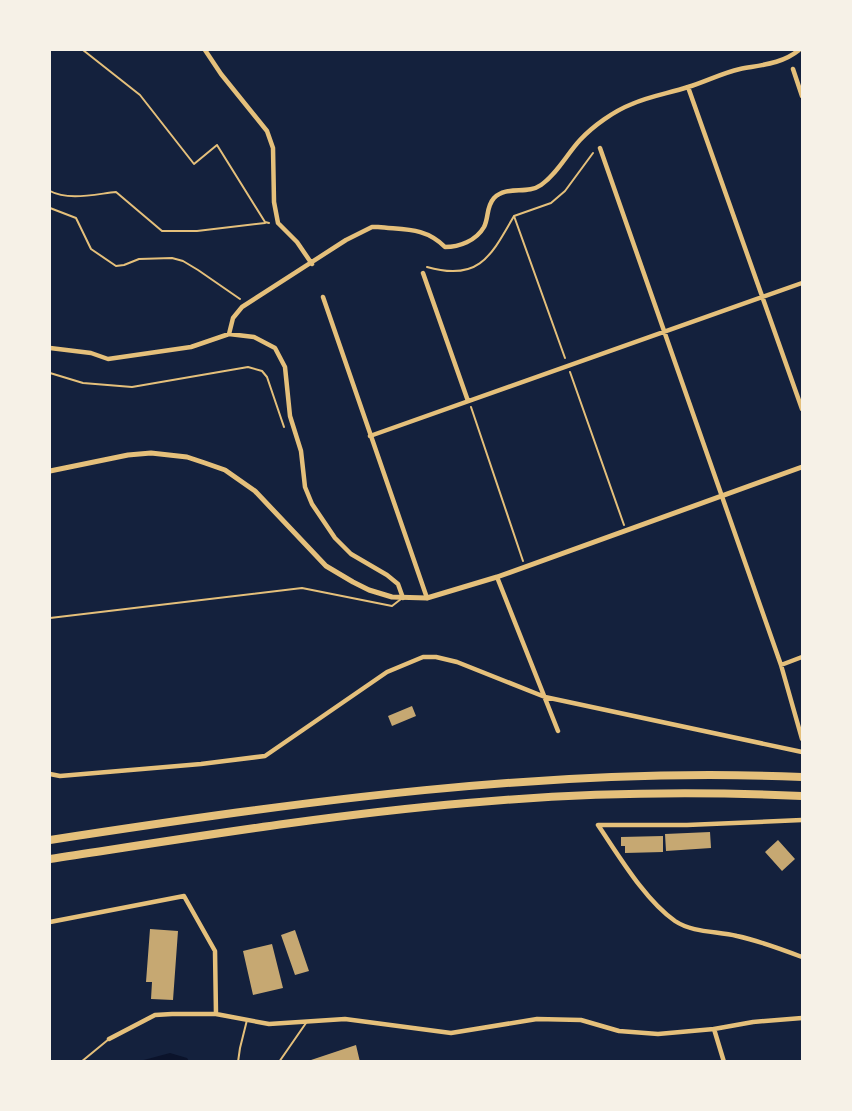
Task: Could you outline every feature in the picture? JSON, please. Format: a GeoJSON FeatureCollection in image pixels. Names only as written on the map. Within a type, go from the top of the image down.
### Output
{"type":"FeatureCollection","features":[{"type":"Feature","properties":{"kind":"highway"},"geometry":{"type":"LineString","coordinates":[[50,840],[237,811],[361,795],[467,785],[567,778],[669,775],[802,777]]}},
{"type":"Feature","properties":{"kind":"highway"},"geometry":{"type":"LineString","coordinates":[[50,859],[239,830],[468,803],[669,794],[802,796]]}},
{"type":"Feature","properties":{"kind":"street"},"geometry":{"type":"LineString","coordinates":[[205,50],[221,74],[267,131],[273,148],[273,202],[278,223],[297,242],[312,264]]}},
{"type":"Feature","properties":{"kind":"street"},"geometry":{"type":"LineString","coordinates":[[210,56],[214,50]]}},
{"type":"Feature","properties":{"kind":"street"},"geometry":{"type":"LineString","coordinates":[[229,334],[233,318],[247,304],[346,240],[372,227],[425,232],[445,247],[458,247],[484,226],[488,208],[495,197],[505,191],[529,190],[540,186],[553,174],[581,139],[604,120],[631,104],[739,69],[759,67],[781,60],[799,50]]}},
{"type":"Feature","properties":{"kind":"street"},"geometry":{"type":"LineString","coordinates":[[793,69],[802,96]]}},
{"type":"Feature","properties":{"kind":"street"},"geometry":{"type":"LineString","coordinates":[[688,87],[802,409]]}},
{"type":"Feature","properties":{"kind":"street"},"geometry":{"type":"LineString","coordinates":[[600,148],[781,665],[802,739]]}},
{"type":"Feature","properties":{"kind":"street"},"geometry":{"type":"LineString","coordinates":[[423,273],[468,401]]}},
{"type":"Feature","properties":{"kind":"street"},"geometry":{"type":"LineString","coordinates":[[370,436],[802,283]]}},
{"type":"Feature","properties":{"kind":"street"},"geometry":{"type":"LineString","coordinates":[[323,297],[428,598]]}},
{"type":"Feature","properties":{"kind":"street"},"geometry":{"type":"LineString","coordinates":[[50,348],[91,353],[108,359],[191,347],[229,334],[254,337],[275,348],[285,367],[288,403],[301,451],[305,487],[312,504],[336,538],[351,554],[387,575],[398,585],[403,598]]}},
{"type":"Feature","properties":{"kind":"street"},"geometry":{"type":"LineString","coordinates":[[50,471],[128,455],[151,453],[187,457],[205,463],[225,470],[255,491],[326,566],[369,590],[392,597],[428,598],[497,577],[802,467]]}},
{"type":"Feature","properties":{"kind":"street"},"geometry":{"type":"LineString","coordinates":[[497,577],[558,731]]}},
{"type":"Feature","properties":{"kind":"street"},"geometry":{"type":"LineString","coordinates":[[50,774],[60,776],[265,756],[387,672],[423,657],[436,657],[457,662],[545,697],[802,752]]}},
{"type":"Feature","properties":{"kind":"street"},"geometry":{"type":"LineString","coordinates":[[781,665],[802,657]]}},
{"type":"Feature","properties":{"kind":"street"},"geometry":{"type":"LineString","coordinates":[[802,820],[687,825],[598,825],[638,884],[657,906],[677,922],[701,931],[734,935],[767,944],[802,957]]}},
{"type":"Feature","properties":{"kind":"street"},"geometry":{"type":"LineString","coordinates":[[50,922],[184,896],[215,951],[216,1014]]}},
{"type":"Feature","properties":{"kind":"street"},"geometry":{"type":"LineString","coordinates":[[109,1039],[155,1015],[216,1014],[269,1024],[345,1019],[451,1033],[537,1019],[581,1020],[619,1030],[658,1034],[802,1018]]}},
{"type":"Feature","properties":{"kind":"street"},"geometry":{"type":"LineString","coordinates":[[714,1029],[724,1062]]}},
{"type":"Feature","properties":{"kind":"lane"},"geometry":{"type":"LineString","coordinates":[[50,618],[302,588],[392,606],[403,598]]}},
{"type":"Feature","properties":{"kind":"lane"},"geometry":{"type":"LineString","coordinates":[[238,1062],[247,1020]]}},
{"type":"Feature","properties":{"kind":"lane"},"geometry":{"type":"LineString","coordinates":[[279,1062],[306,1023]]}},
{"type":"Feature","properties":{"kind":"lane"},"geometry":{"type":"LineString","coordinates":[[81,1062],[109,1039]]}},
{"type":"Feature","properties":{"kind":"path"},"geometry":{"type":"LineString","coordinates":[[83,50],[140,95],[194,164],[217,145],[265,222],[268,223]]}},
{"type":"Feature","properties":{"kind":"path"},"geometry":{"type":"LineString","coordinates":[[423,273],[425,267],[454,273],[478,266],[499,242],[514,216],[551,203],[565,191],[594,152],[600,148]]}},
{"type":"Feature","properties":{"kind":"path"},"geometry":{"type":"LineString","coordinates":[[50,191],[54,194],[78,196],[116,192],[162,231],[197,231],[278,223]]}},
{"type":"Feature","properties":{"kind":"path"},"geometry":{"type":"LineString","coordinates":[[50,208],[76,218],[91,249],[116,266],[139,259],[172,258],[183,261],[247,304]]}},
{"type":"Feature","properties":{"kind":"path"},"geometry":{"type":"LineString","coordinates":[[50,374],[83,382],[132,387],[248,366],[262,371],[267,377],[286,430],[293,427]]}},
{"type":"Feature","properties":{"kind":"path"},"geometry":{"type":"LineString","coordinates":[[468,401],[525,567]]}},
{"type":"Feature","properties":{"kind":"water"},"geometry":{"type":"Polygon","coordinates":[[[170,1053],[187,1058],[189,1061],[140,1061],[170,1053]]]}},
{"type":"Feature","properties":{"kind":"building"},"geometry":{"type":"Polygon","coordinates":[[[412,706],[416,716],[392,726],[388,716],[412,706]]]}},
{"type":"Feature","properties":{"kind":"building"},"geometry":{"type":"Polygon","coordinates":[[[710,832],[711,848],[666,851],[665,834],[710,832]]]}},
{"type":"Feature","properties":{"kind":"building"},"geometry":{"type":"Polygon","coordinates":[[[663,836],[663,852],[625,853],[625,846],[621,846],[621,837],[663,836]]]}},
{"type":"Feature","properties":{"kind":"building"},"geometry":{"type":"Polygon","coordinates":[[[778,840],[795,859],[782,871],[765,852],[778,840]]]}},
{"type":"Feature","properties":{"kind":"building"},"geometry":{"type":"Polygon","coordinates":[[[150,929],[178,931],[173,1000],[151,999],[152,982],[146,982],[150,929]]]}},
{"type":"Feature","properties":{"kind":"building"},"geometry":{"type":"Polygon","coordinates":[[[295,930],[309,971],[295,975],[281,935],[295,930]]]}},
{"type":"Feature","properties":{"kind":"building"},"geometry":{"type":"Polygon","coordinates":[[[272,944],[283,988],[253,995],[243,951],[272,944]]]}},
{"type":"Feature","properties":{"kind":"building"},"geometry":{"type":"Polygon","coordinates":[[[356,1045],[360,1062],[308,1062],[308,1061],[356,1045]]]}}]}
